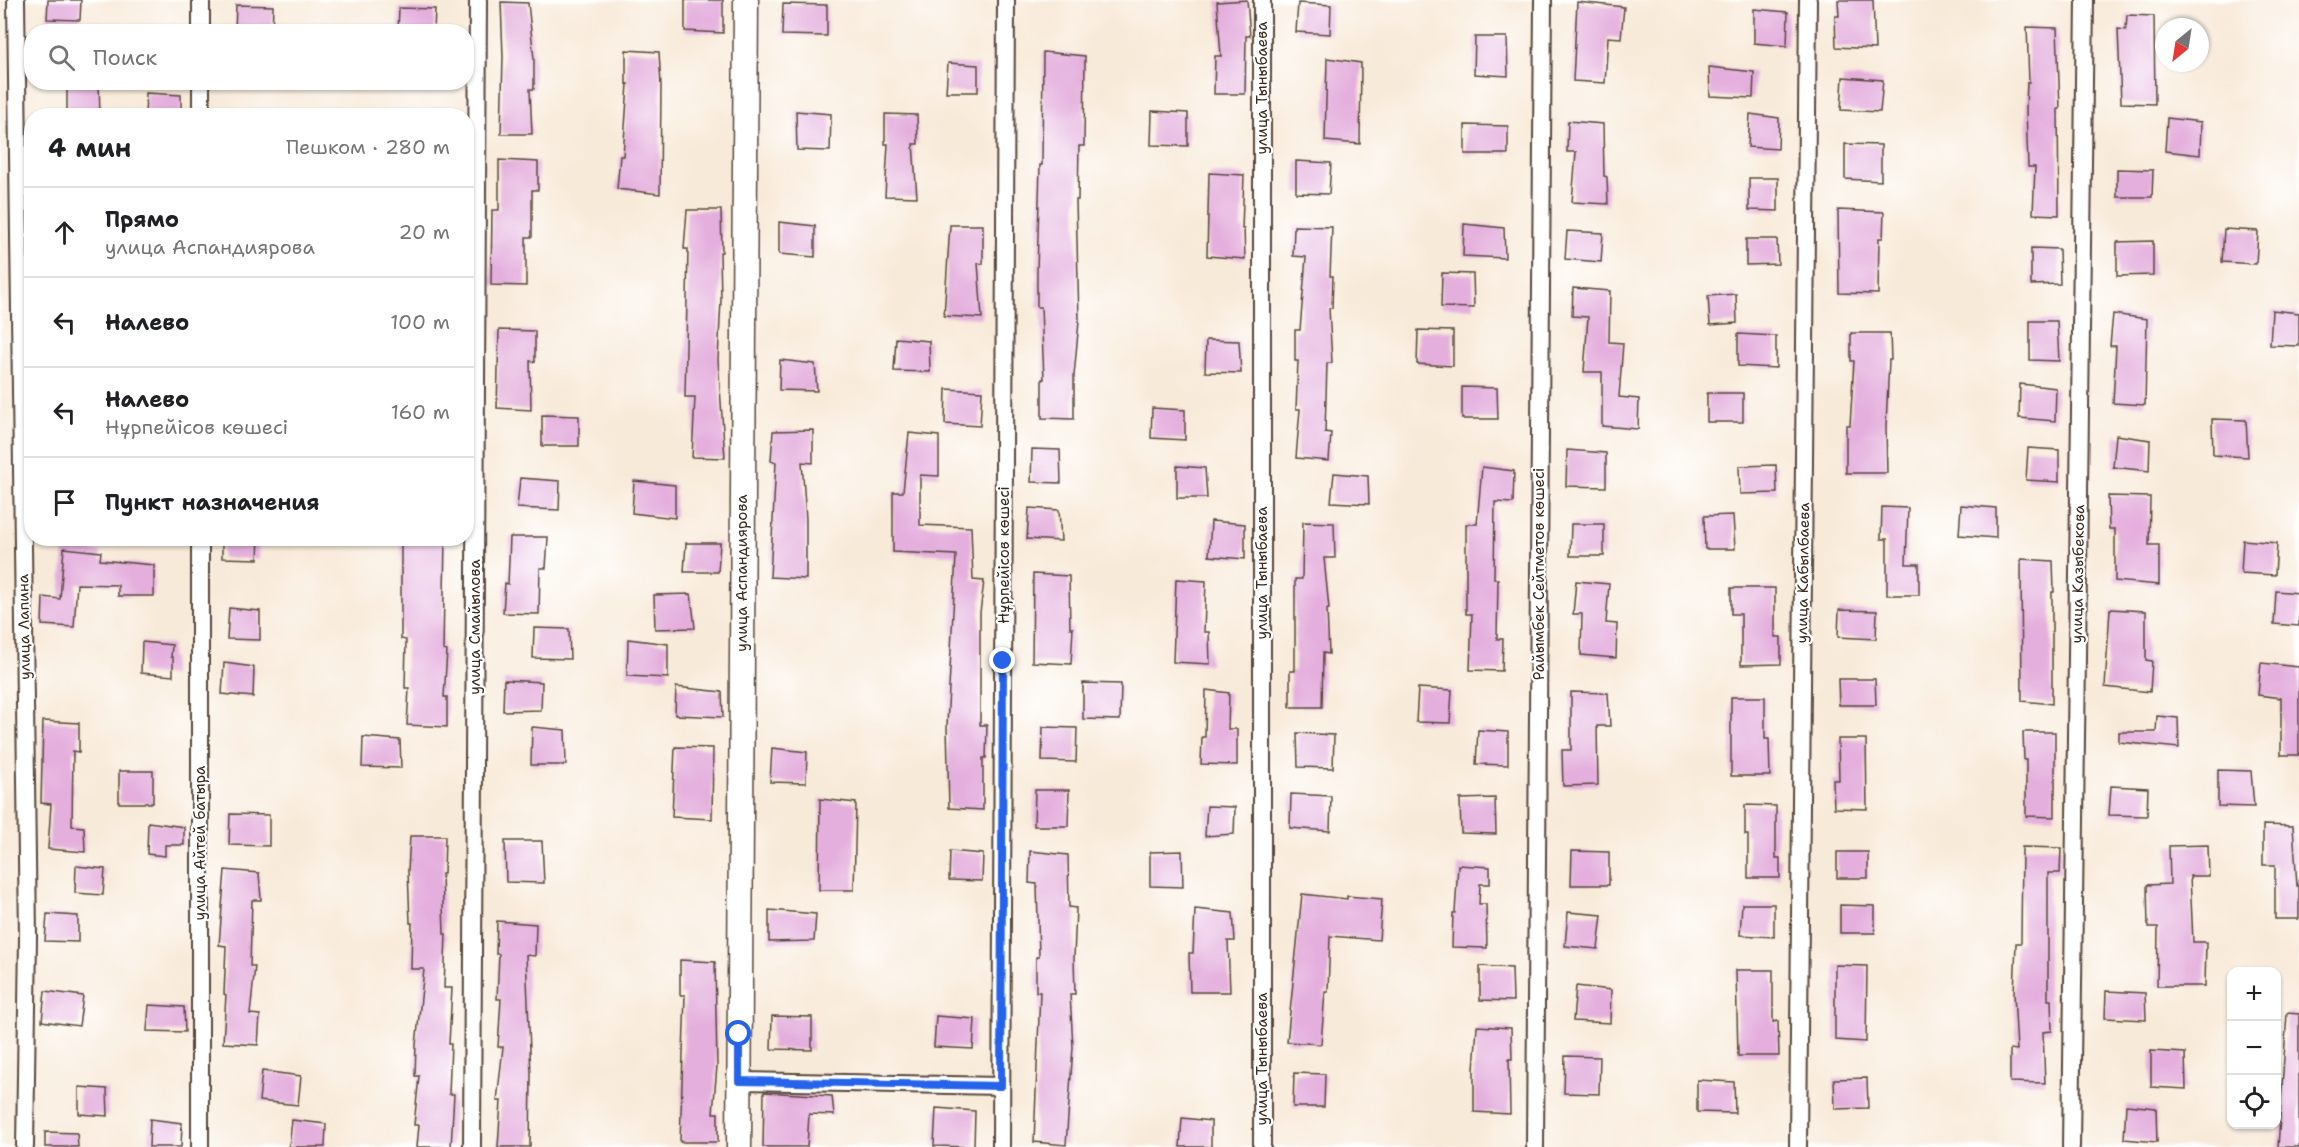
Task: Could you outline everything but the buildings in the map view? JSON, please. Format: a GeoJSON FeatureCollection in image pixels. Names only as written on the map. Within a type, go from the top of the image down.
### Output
{"type":"FeatureCollection","features":[{"type":"Feature","properties":{"kind":"street","name":"улица Лапина"},"geometry":{"type":"LineString","coordinates":[[16,0],[28,937],[25,1147]]}},
{"type":"Feature","properties":{"kind":"street"},"geometry":{"type":"LineString","coordinates":[[201,0],[201,24]]}},
{"type":"Feature","properties":{"kind":"street","name":"улица Смайылова"},"geometry":{"type":"LineString","coordinates":[[472,1147],[478,0]]}},
{"type":"Feature","properties":{"kind":"street","name":"улица Аспандиярова"},"geometry":{"type":"LineString","coordinates":[[739,1147],[746,0]]}},
{"type":"Feature","properties":{"kind":"street","name":"Нұрпейісов көшесі"},"geometry":{"type":"LineString","coordinates":[[1001,1147],[1006,0]]}},
{"type":"Feature","properties":{"kind":"street","name":"улица Тыныбаева"},"geometry":{"type":"LineString","coordinates":[[1262,0],[1262,1147]]}},
{"type":"Feature","properties":{"kind":"street","name":"Райымбек Сейтметов көшесі"},"geometry":{"type":"LineString","coordinates":[[1535,1147],[1544,0]]}},
{"type":"Feature","properties":{"kind":"street","name":"улица Кабылбаева"},"geometry":{"type":"LineString","coordinates":[[1798,1147],[1809,0]]}},
{"type":"Feature","properties":{"kind":"street","name":"улица Казыбекова"},"geometry":{"type":"LineString","coordinates":[[2071,1147],[2085,0]]}},
{"type":"Feature","properties":{"kind":"street"},"geometry":{"type":"LineString","coordinates":[[201,90],[201,108]]}},
{"type":"Feature","properties":{"kind":"street","name":"улица Айтей батыра"},"geometry":{"type":"LineString","coordinates":[[200,1147],[201,546]]}},
{"type":"Feature","properties":{"kind":"street"},"geometry":{"type":"LineString","coordinates":[[739,1081],[1001,1086]]}},
{"type":"Feature","properties":{"kind":"route"},"geometry":{"type":"LineString","coordinates":[[739,1034],[739,1081],[1001,1086],[1003,661]]}}]}
